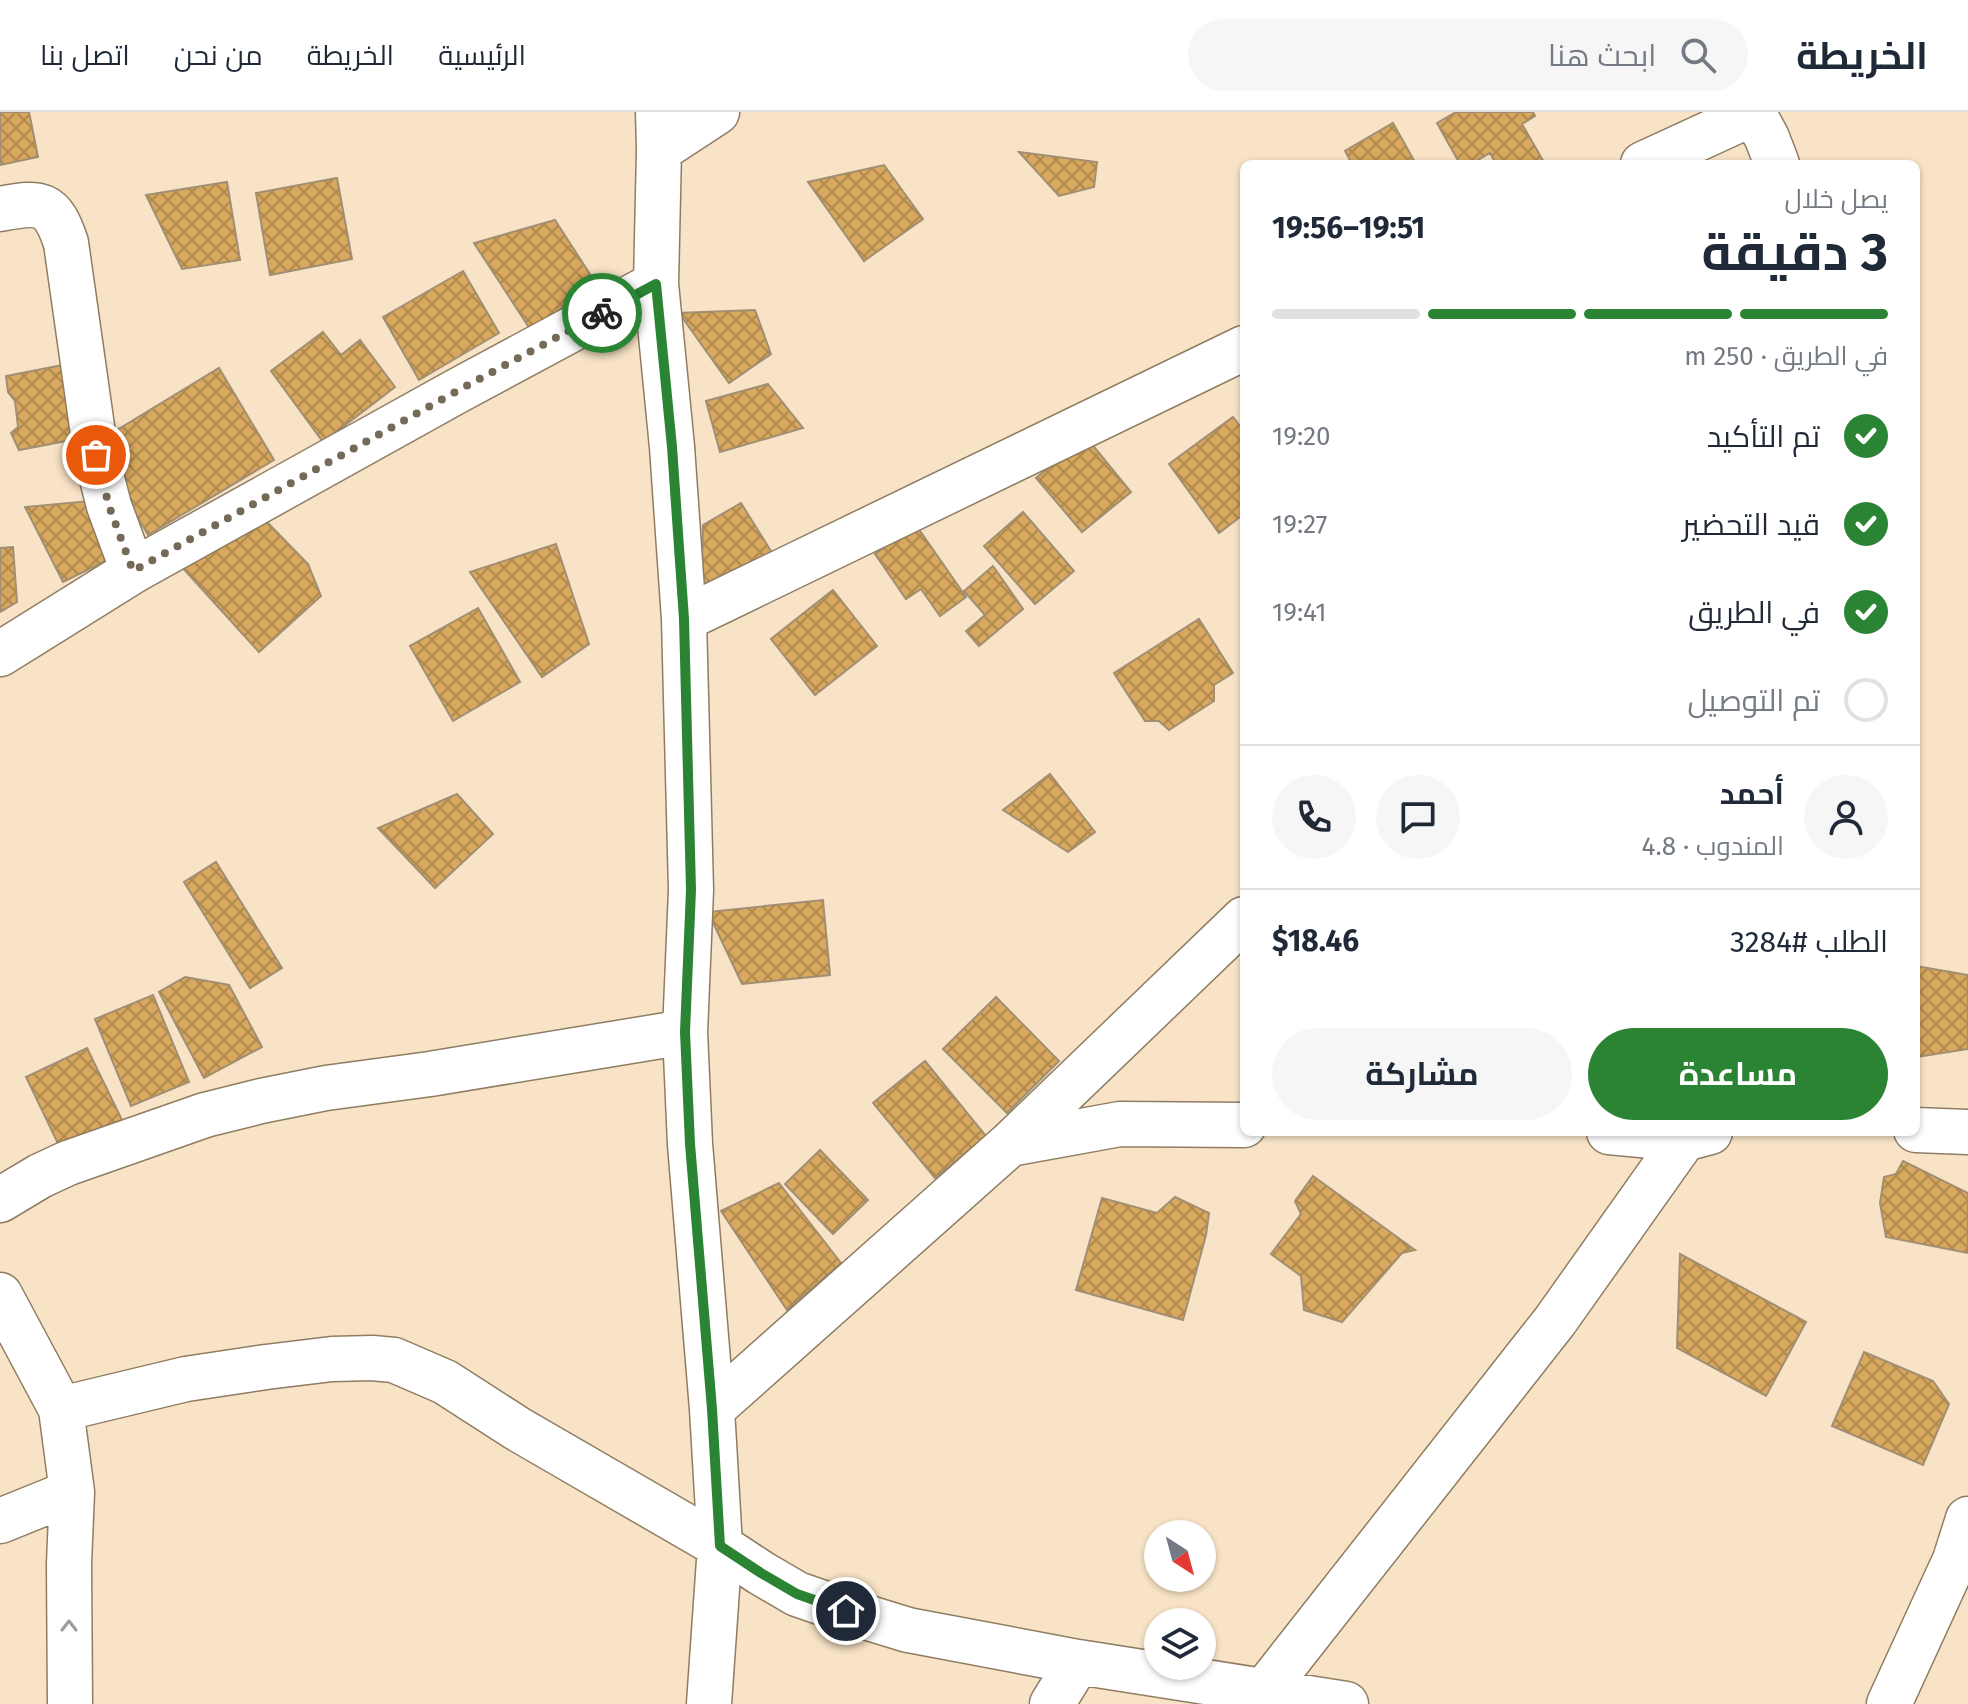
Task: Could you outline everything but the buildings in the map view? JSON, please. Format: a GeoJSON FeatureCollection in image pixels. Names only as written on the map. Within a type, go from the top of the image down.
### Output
{"type":"FeatureCollection","features":[{"type":"Feature","properties":{"kind":"street"},"geometry":{"type":"LineString","coordinates":[[709,1704],[720,1546],[690,1144],[685,1032],[691,890],[684,619],[656,284],[659,131],[717,112]]}},
{"type":"Feature","properties":{"kind":"street"},"geometry":{"type":"LineString","coordinates":[[1652,160],[1754,113],[1775,160]]}},
{"type":"Feature","properties":{"kind":"street"},"geometry":{"type":"LineString","coordinates":[[0,209],[39,204],[59,223],[66,243],[96,455],[109,506],[133,571]]}},
{"type":"Feature","properties":{"kind":"street"},"geometry":{"type":"LineString","coordinates":[[0,654],[133,571],[656,284]]}},
{"type":"Feature","properties":{"kind":"street"},"geometry":{"type":"LineString","coordinates":[[684,619],[1240,350]]}},
{"type":"Feature","properties":{"kind":"street"},"geometry":{"type":"LineString","coordinates":[[712,1409],[1010,1144],[1240,923]]}},
{"type":"Feature","properties":{"kind":"street"},"geometry":{"type":"LineString","coordinates":[[0,1200],[68,1163],[205,1115],[261,1101],[685,1032]]}},
{"type":"Feature","properties":{"kind":"street"},"geometry":{"type":"LineString","coordinates":[[1010,1144],[1120,1124],[1240,1125]]}},
{"type":"Feature","properties":{"kind":"street"},"geometry":{"type":"LineString","coordinates":[[1920,1130],[1968,1132]]}},
{"type":"Feature","properties":{"kind":"street"},"geometry":{"type":"LineString","coordinates":[[1265,1690],[1697,1136]]}},
{"type":"Feature","properties":{"kind":"street"},"geometry":{"type":"LineString","coordinates":[[0,1295],[61,1409],[72,1492],[70,1704]]}},
{"type":"Feature","properties":{"kind":"street"},"geometry":{"type":"LineString","coordinates":[[61,1409],[186,1379],[266,1367],[332,1359],[394,1360],[445,1382],[518,1429],[797,1594],[908,1630],[1078,1662],[1346,1704]]}},
{"type":"Feature","properties":{"kind":"street"},"geometry":{"type":"LineString","coordinates":[[0,1521],[72,1492]]}},
{"type":"Feature","properties":{"kind":"street"},"geometry":{"type":"LineString","coordinates":[[1889,1704],[1955,1560],[1968,1519]]}},
{"type":"Feature","properties":{"kind":"street"},"geometry":{"type":"LineString","coordinates":[[1052,1704],[1078,1662]]}},
{"type":"Feature","properties":{"kind":"way so far"},"geometry":{"type":"LineString","coordinates":[[96,455],[109,506],[133,571],[602,313]]}},
{"type":"Feature","properties":{"kind":"route"},"geometry":{"type":"LineString","coordinates":[[602,313],[656,284],[684,619],[691,890],[685,1032],[690,1144],[720,1546],[797,1594],[846,1611]]}}]}
